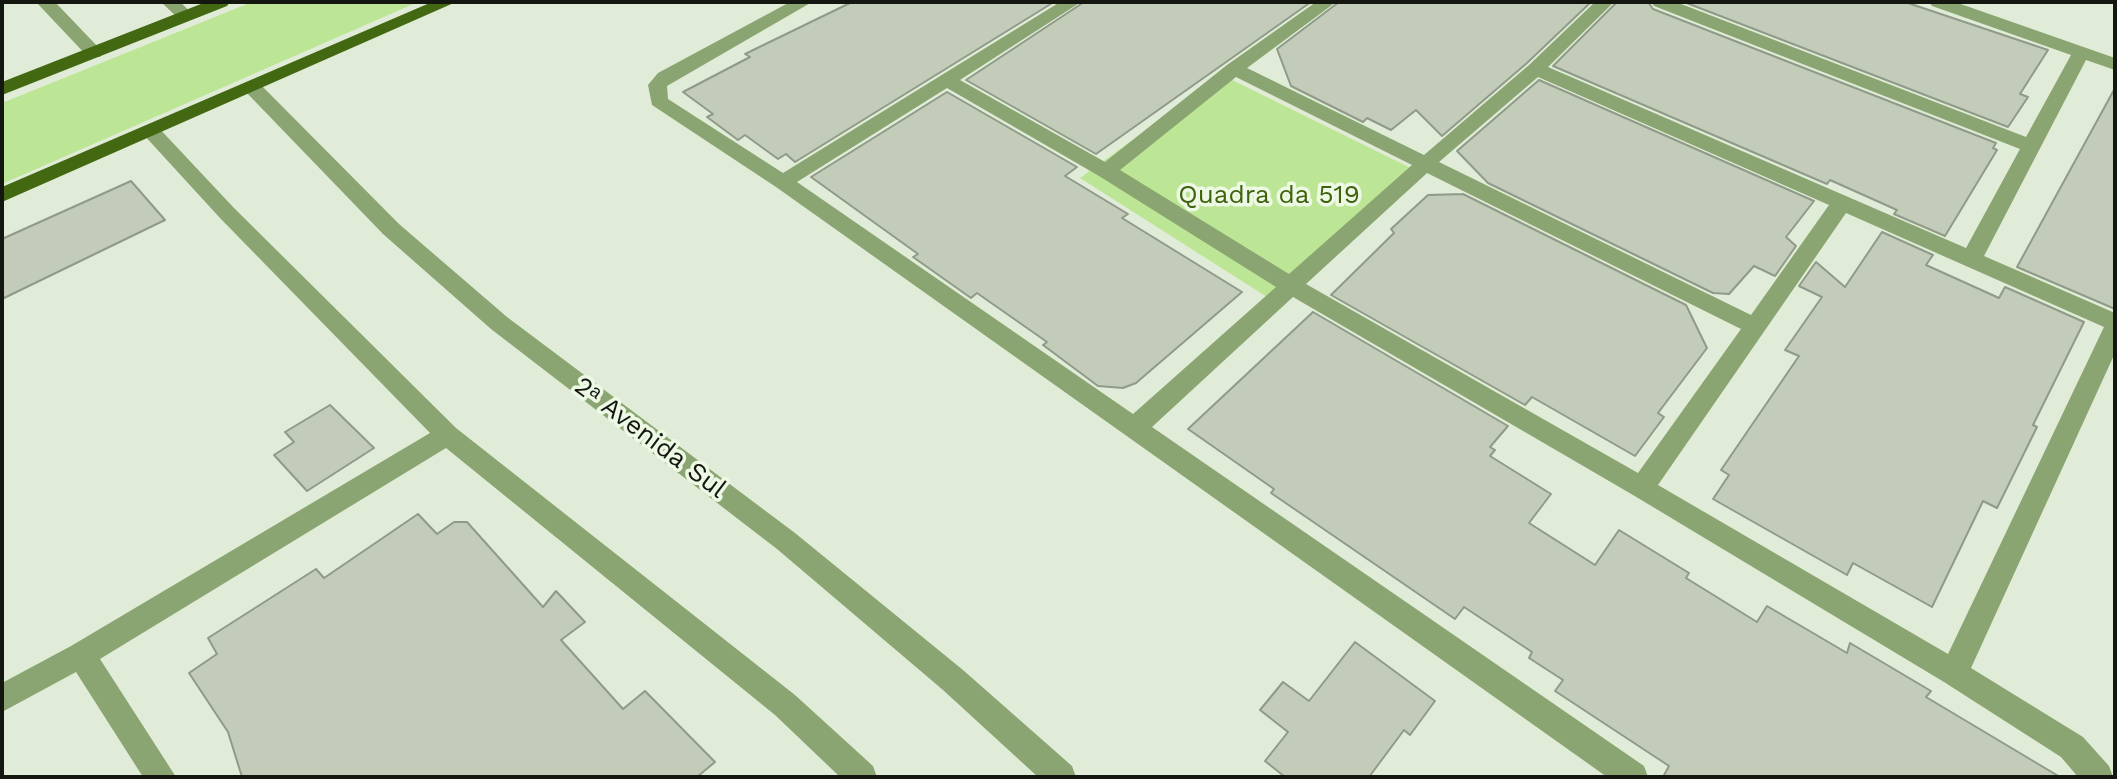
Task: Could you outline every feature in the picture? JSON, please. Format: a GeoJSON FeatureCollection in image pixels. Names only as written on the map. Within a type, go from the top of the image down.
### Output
{"type":"FeatureCollection","features":[{"type":"Feature","properties":{"kind":"main road"},"geometry":{"type":"LineString","coordinates":[[2,89],[221,2]]}},
{"type":"Feature","properties":{"kind":"main road"},"geometry":{"type":"LineString","coordinates":[[2,195],[447,2]]}},
{"type":"Feature","properties":{"kind":"street"},"geometry":{"type":"LineString","coordinates":[[45,2],[94,53]]}},
{"type":"Feature","properties":{"kind":"street"},"geometry":{"type":"LineString","coordinates":[[170,2],[186,16]]}},
{"type":"Feature","properties":{"kind":"street"},"geometry":{"type":"LineString","coordinates":[[803,2],[665,77],[657,85],[659,101],[783,182],[1633,777]]}},
{"type":"Feature","properties":{"kind":"street"},"geometry":{"type":"LineString","coordinates":[[783,182],[1072,2]]}},
{"type":"Feature","properties":{"kind":"street"},"geometry":{"type":"LineString","coordinates":[[1106,171],[1234,69],[1327,2]]}},
{"type":"Feature","properties":{"kind":"street"},"geometry":{"type":"LineString","coordinates":[[1133,429],[1425,164],[1536,69],[1605,2]]}},
{"type":"Feature","properties":{"kind":"street"},"geometry":{"type":"LineString","coordinates":[[1660,2],[2033,147]]}},
{"type":"Feature","properties":{"kind":"street"},"geometry":{"type":"LineString","coordinates":[[1938,2],[2115,64]]}},
{"type":"Feature","properties":{"kind":"street"},"geometry":{"type":"LineString","coordinates":[[1971,259],[2081,52]]}},
{"type":"Feature","properties":{"kind":"street"},"geometry":{"type":"LineString","coordinates":[[1234,69],[1754,326]]}},
{"type":"Feature","properties":{"kind":"street"},"geometry":{"type":"LineString","coordinates":[[1536,69],[1843,201],[2115,325],[1954,673]]}},
{"type":"Feature","properties":{"kind":"street"},"geometry":{"type":"LineString","coordinates":[[946,80],[1106,171],[1290,285],[1954,673],[2072,747],[2098,777]]}},
{"type":"Feature","properties":{"kind":"street","name":"2ᵃ Avenida Sul"},"geometry":{"type":"LineString","coordinates":[[252,87],[391,229],[499,323],[786,541],[953,680],[1061,777]]}},
{"type":"Feature","properties":{"kind":"street"},"geometry":{"type":"LineString","coordinates":[[150,130],[227,213],[447,435],[785,705],[862,777]]}},
{"type":"Feature","properties":{"kind":"street"},"geometry":{"type":"LineString","coordinates":[[1642,488],[1843,201]]}},
{"type":"Feature","properties":{"kind":"street"},"geometry":{"type":"LineString","coordinates":[[2,698],[81,655],[447,435]]}},
{"type":"Feature","properties":{"kind":"street"},"geometry":{"type":"LineString","coordinates":[[81,655],[161,777]]}},
{"type":"Feature","properties":{"kind":"green space"},"geometry":{"type":"Polygon","coordinates":[[[252,2],[418,2],[2,184],[2,103],[252,2]]]}},
{"type":"Feature","properties":{"kind":"green space","name":"Quadra da 519"},"geometry":{"type":"Polygon","coordinates":[[[1222,75],[1425,175],[1278,304],[1080,178],[1222,75]]]}},
{"type":"Feature","properties":{"kind":"building"},"geometry":{"type":"Polygon","coordinates":[[[852,2],[1054,2],[795,162],[786,154],[778,159],[745,135],[738,140],[707,117],[713,114],[683,92],[750,57],[745,54],[852,2]]]}},
{"type":"Feature","properties":{"kind":"building"},"geometry":{"type":"Polygon","coordinates":[[[1084,2],[1311,2],[1096,154],[966,80],[1084,2]]]}},
{"type":"Feature","properties":{"kind":"building"},"geometry":{"type":"Polygon","coordinates":[[[1339,2],[1591,2],[1527,63],[1442,136],[1416,110],[1391,130],[1367,118],[1363,122],[1291,86],[1277,49],[1339,2]]]}},
{"type":"Feature","properties":{"kind":"building"},"geometry":{"type":"Polygon","coordinates":[[[1617,2],[1648,2],[1653,9],[1996,143],[1993,148],[1997,150],[1945,236],[1894,214],[1897,210],[1830,180],[1827,184],[1553,66],[1617,2]]]}},
{"type":"Feature","properties":{"kind":"building"},"geometry":{"type":"Polygon","coordinates":[[[1684,2],[1905,2],[2048,50],[2020,94],[2028,97],[2008,127],[1684,2]]]}},
{"type":"Feature","properties":{"kind":"building"},"geometry":{"type":"Polygon","coordinates":[[[1539,80],[1814,201],[1786,237],[1796,246],[1775,276],[1754,266],[1729,294],[1713,293],[1488,183],[1457,151],[1539,80]]]}},
{"type":"Feature","properties":{"kind":"building"},"geometry":{"type":"Polygon","coordinates":[[[2115,88],[2115,309],[2017,267],[2115,88]]]}},
{"type":"Feature","properties":{"kind":"building"},"geometry":{"type":"Polygon","coordinates":[[[947,92],[1077,167],[1065,176],[1128,214],[1122,218],[1242,292],[1136,383],[1123,388],[1098,386],[1043,345],[1047,342],[977,293],[971,298],[913,257],[918,254],[811,177],[947,92]]]}},
{"type":"Feature","properties":{"kind":"building"},"geometry":{"type":"Polygon","coordinates":[[[131,181],[165,220],[2,299],[2,239],[131,181]]]}},
{"type":"Feature","properties":{"kind":"building"},"geometry":{"type":"Polygon","coordinates":[[[1463,194],[1686,305],[1707,348],[1658,413],[1664,417],[1635,456],[1532,397],[1525,405],[1331,295],[1394,233],[1391,229],[1428,195],[1463,194]]]}},
{"type":"Feature","properties":{"kind":"building"},"geometry":{"type":"Polygon","coordinates":[[[1882,232],[1933,255],[1926,265],[1999,298],[2005,287],[2084,322],[2033,425],[2037,427],[1997,508],[1983,501],[1932,607],[1853,563],[1847,575],[1713,499],[1729,475],[1721,470],[1799,356],[1785,350],[1822,297],[1799,286],[1816,262],[1845,287],[1882,232]]]}},
{"type":"Feature","properties":{"kind":"building"},"geometry":{"type":"Polygon","coordinates":[[[1313,312],[1508,426],[1490,447],[1495,450],[1490,456],[1551,494],[1529,523],[1595,565],[1619,530],[1689,573],[1686,578],[1757,622],[1767,606],[1847,653],[1850,643],[1931,691],[1926,697],[2060,777],[1663,777],[1669,766],[1555,691],[1563,680],[1529,658],[1532,652],[1464,607],[1455,619],[1271,493],[1274,489],[1188,429],[1313,312]]]}},
{"type":"Feature","properties":{"kind":"building"},"geometry":{"type":"Polygon","coordinates":[[[330,405],[374,448],[307,491],[274,455],[294,442],[285,432],[330,405]]]}},
{"type":"Feature","properties":{"kind":"building"},"geometry":{"type":"Polygon","coordinates":[[[418,514],[437,534],[454,522],[467,522],[543,607],[556,591],[585,622],[561,640],[623,709],[645,691],[715,762],[697,777],[242,777],[228,732],[189,673],[217,654],[208,638],[316,569],[324,578],[418,514]]]}},
{"type":"Feature","properties":{"kind":"building"},"geometry":{"type":"Polygon","coordinates":[[[1355,642],[1435,701],[1410,735],[1404,730],[1369,777],[1285,777],[1265,761],[1288,732],[1260,710],[1283,682],[1309,701],[1355,642]]]}}]}
